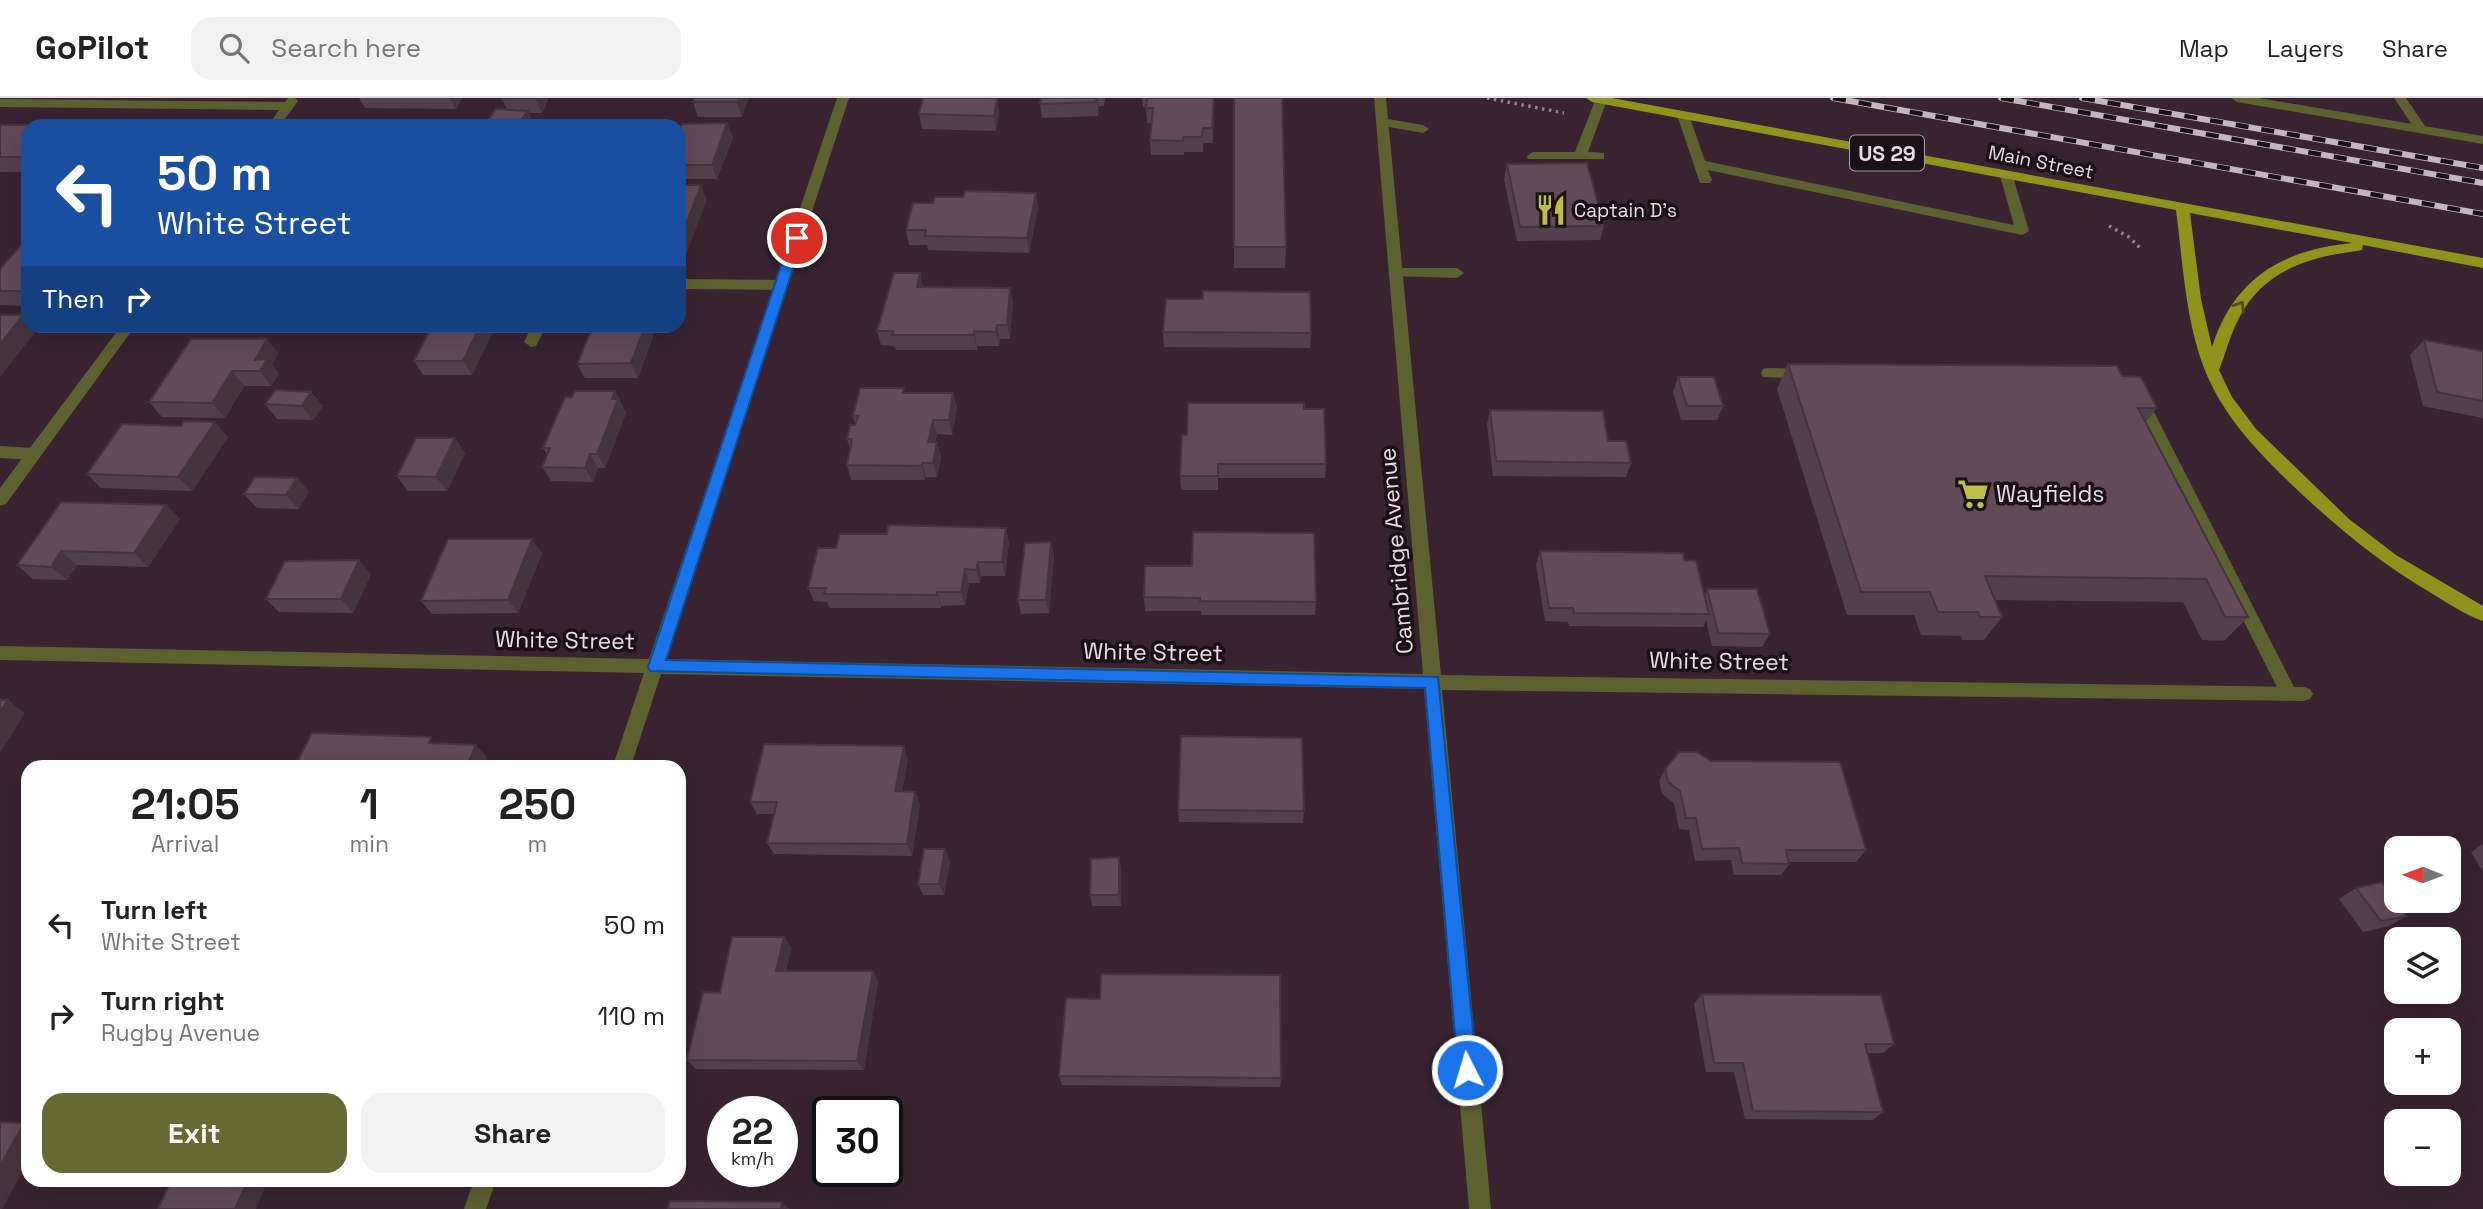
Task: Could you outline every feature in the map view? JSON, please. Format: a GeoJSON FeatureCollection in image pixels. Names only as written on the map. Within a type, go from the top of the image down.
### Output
{"type":"FeatureCollection","features":[{"type":"Feature","properties":{"kind":"main road","name":"Main Street"},"geometry":{"type":"LineString","coordinates":[[1597,99],[2483,263]]}},
{"type":"Feature","properties":{"kind":"main road"},"geometry":{"type":"LineString","coordinates":[[2183,209],[2201,332],[2218,384],[2236,416],[2262,446],[2316,498],[2376,550],[2483,614]]}},
{"type":"Feature","properties":{"kind":"main road"},"geometry":{"type":"LineString","coordinates":[[2213,368],[2221,333],[2250,290],[2269,271],[2313,252],[2383,245]]}},
{"type":"Feature","properties":{"kind":"street"},"geometry":{"type":"LineString","coordinates":[[624,760],[843,98]]}},
{"type":"Feature","properties":{"kind":"street","name":"Cambridge Avenue"},"geometry":{"type":"LineString","coordinates":[[1380,98],[1480,1209]]}},
{"type":"Feature","properties":{"kind":"street"},"geometry":{"type":"LineString","coordinates":[[2237,98],[2483,140]]}},
{"type":"Feature","properties":{"kind":"street"},"geometry":{"type":"LineString","coordinates":[[2400,98],[2421,129]]}},
{"type":"Feature","properties":{"kind":"street"},"geometry":{"type":"LineString","coordinates":[[1580,156],[1597,99]]}},
{"type":"Feature","properties":{"kind":"street"},"geometry":{"type":"LineString","coordinates":[[0,103],[292,102]]}},
{"type":"Feature","properties":{"kind":"street"},"geometry":{"type":"LineString","coordinates":[[279,119],[292,102]]}},
{"type":"Feature","properties":{"kind":"street"},"geometry":{"type":"LineString","coordinates":[[1684,115],[1705,180]]}},
{"type":"Feature","properties":{"kind":"street"},"geometry":{"type":"LineString","coordinates":[[1382,122],[1423,129]]}},
{"type":"Feature","properties":{"kind":"street"},"geometry":{"type":"LineString","coordinates":[[1532,156],[1599,156]]}},
{"type":"Feature","properties":{"kind":"street"},"geometry":{"type":"LineString","coordinates":[[1700,164],[2022,231],[2007,176]]}},
{"type":"Feature","properties":{"kind":"street"},"geometry":{"type":"LineString","coordinates":[[1396,273],[1457,273]]}},
{"type":"Feature","properties":{"kind":"street"},"geometry":{"type":"LineString","coordinates":[[686,284],[781,285]]}},
{"type":"Feature","properties":{"kind":"street"},"geometry":{"type":"LineString","coordinates":[[0,500],[123,333]]}},
{"type":"Feature","properties":{"kind":"street"},"geometry":{"type":"LineString","coordinates":[[531,342],[536,333]]}},
{"type":"Feature","properties":{"kind":"street"},"geometry":{"type":"LineString","coordinates":[[1768,373],[1824,374]]}},
{"type":"Feature","properties":{"kind":"street","name":"White Street"},"geometry":{"type":"LineString","coordinates":[[0,653],[1432,682],[2297,694],[2133,385]]}},
{"type":"Feature","properties":{"kind":"street"},"geometry":{"type":"LineString","coordinates":[[0,452],[34,454]]}},
{"type":"Feature","properties":{"kind":"street"},"geometry":{"type":"LineString","coordinates":[[475,1209],[483,1187]]}},
{"type":"Feature","properties":{"kind":"path"},"geometry":{"type":"LineString","coordinates":[[1487,98],[1565,114]]}},
{"type":"Feature","properties":{"kind":"path"},"geometry":{"type":"LineString","coordinates":[[2101,223],[2129,237],[2142,250]]}},
{"type":"Feature","properties":{"kind":"building"},"geometry":{"type":"Polygon","coordinates":[[[695,98],[739,98],[737,102],[693,102],[695,98]]]}},
{"type":"Feature","properties":{"kind":"building"},"geometry":{"type":"Polygon","coordinates":[[[923,98],[997,99],[994,116],[919,114],[923,98]]]}},
{"type":"Feature","properties":{"kind":"building"},"geometry":{"type":"Polygon","coordinates":[[[1041,98],[1097,98],[1096,102],[1040,104],[1041,98]]]}},
{"type":"Feature","properties":{"kind":"building"},"geometry":{"type":"Polygon","coordinates":[[[1147,98],[1214,98],[1212,128],[1203,128],[1202,137],[1183,137],[1183,141],[1150,140],[1153,108],[1146,108],[1147,98]]]}},
{"type":"Feature","properties":{"kind":"building"},"geometry":{"type":"Polygon","coordinates":[[[1234,98],[1282,98],[1286,247],[1234,247],[1234,98]]]}},
{"type":"Feature","properties":{"kind":"building"},"geometry":{"type":"Polygon","coordinates":[[[496,109],[528,111],[522,119],[489,119],[496,109]]]}},
{"type":"Feature","properties":{"kind":"building"},"geometry":{"type":"Polygon","coordinates":[[[727,123],[712,165],[686,165],[686,124],[727,123]]]}},
{"type":"Feature","properties":{"kind":"building"},"geometry":{"type":"Polygon","coordinates":[[[0,125],[21,125],[21,157],[0,157],[0,125]]]}},
{"type":"Feature","properties":{"kind":"building","name":"Captain D's"},"geometry":{"type":"Polygon","coordinates":[[[1587,163],[1604,226],[1520,227],[1507,164],[1587,163]]]}},
{"type":"Feature","properties":{"kind":"building"},"geometry":{"type":"Polygon","coordinates":[[[686,185],[701,185],[686,224],[686,185]]]}},
{"type":"Feature","properties":{"kind":"building"},"geometry":{"type":"Polygon","coordinates":[[[965,191],[1036,193],[1027,238],[925,236],[926,230],[906,230],[913,203],[933,203],[935,197],[963,197],[965,191]]]}},
{"type":"Feature","properties":{"kind":"building"},"geometry":{"type":"Polygon","coordinates":[[[21,245],[21,291],[0,291],[0,269],[21,245]]]}},
{"type":"Feature","properties":{"kind":"building"},"geometry":{"type":"Polygon","coordinates":[[[894,273],[920,273],[917,287],[1010,288],[1007,325],[997,325],[996,332],[974,331],[974,335],[892,335],[893,331],[877,331],[894,273]]]}},
{"type":"Feature","properties":{"kind":"building"},"geometry":{"type":"Polygon","coordinates":[[[1203,291],[1310,292],[1311,333],[1163,332],[1166,299],[1203,299],[1203,291]]]}},
{"type":"Feature","properties":{"kind":"building"},"geometry":{"type":"Polygon","coordinates":[[[0,315],[21,315],[21,318],[0,344],[0,315]]]}},
{"type":"Feature","properties":{"kind":"building"},"geometry":{"type":"Polygon","coordinates":[[[428,333],[477,333],[463,361],[414,361],[428,333]]]}},
{"type":"Feature","properties":{"kind":"building"},"geometry":{"type":"Polygon","coordinates":[[[590,333],[642,333],[631,363],[577,364],[590,333]]]}},
{"type":"Feature","properties":{"kind":"building"},"geometry":{"type":"Polygon","coordinates":[[[191,339],[267,339],[255,360],[267,359],[260,371],[232,371],[212,403],[149,402],[191,339]]]}},
{"type":"Feature","properties":{"kind":"building"},"geometry":{"type":"Polygon","coordinates":[[[2424,340],[2483,351],[2483,401],[2437,392],[2424,340]]]}},
{"type":"Feature","properties":{"kind":"building"},"geometry":{"type":"Polygon","coordinates":[[[1788,364],[2117,366],[2122,376],[2141,377],[2157,408],[2138,408],[2248,617],[2225,617],[2206,579],[1985,576],[2002,617],[1980,617],[1978,612],[1938,612],[1930,592],[1861,592],[1788,364]]]}},
{"type":"Feature","properties":{"kind":"building"},"geometry":{"type":"Polygon","coordinates":[[[1678,377],[1714,377],[1723,406],[1687,406],[1678,377]]]}},
{"type":"Feature","properties":{"kind":"building"},"geometry":{"type":"Polygon","coordinates":[[[860,388],[904,388],[903,393],[953,393],[949,420],[933,420],[928,442],[937,442],[933,463],[922,463],[921,466],[847,465],[852,439],[847,439],[850,425],[855,425],[858,416],[853,416],[860,388]]]}},
{"type":"Feature","properties":{"kind":"building"},"geometry":{"type":"Polygon","coordinates":[[[276,390],[311,392],[302,406],[265,404],[276,390]]]}},
{"type":"Feature","properties":{"kind":"building"},"geometry":{"type":"Polygon","coordinates":[[[575,391],[615,391],[612,399],[618,399],[597,454],[590,454],[585,468],[542,467],[550,448],[543,448],[565,397],[572,397],[575,391]]]}},
{"type":"Feature","properties":{"kind":"building"},"geometry":{"type":"Polygon","coordinates":[[[1188,403],[1304,403],[1304,409],[1324,409],[1326,464],[1218,464],[1218,476],[1180,476],[1182,435],[1187,435],[1188,403]]]}},
{"type":"Feature","properties":{"kind":"building"},"geometry":{"type":"Polygon","coordinates":[[[1490,410],[1603,411],[1608,441],[1626,441],[1631,463],[1496,461],[1490,410]]]}},
{"type":"Feature","properties":{"kind":"building"},"geometry":{"type":"Polygon","coordinates":[[[184,421],[215,422],[178,477],[87,474],[122,424],[181,426],[184,421]]]}},
{"type":"Feature","properties":{"kind":"building"},"geometry":{"type":"Polygon","coordinates":[[[416,438],[455,438],[436,477],[397,476],[416,438]]]}},
{"type":"Feature","properties":{"kind":"building"},"geometry":{"type":"Polygon","coordinates":[[[255,477],[297,478],[286,495],[244,494],[255,477]]]}},
{"type":"Feature","properties":{"kind":"building"},"geometry":{"type":"Polygon","coordinates":[[[61,502],[166,505],[134,553],[61,551],[51,567],[17,565],[61,502]]]}},
{"type":"Feature","properties":{"kind":"building"},"geometry":{"type":"Polygon","coordinates":[[[888,525],[1006,528],[1002,562],[978,562],[976,570],[965,569],[961,592],[937,592],[937,595],[824,594],[826,588],[808,588],[818,548],[836,548],[840,534],[887,534],[888,525]]]}},
{"type":"Feature","properties":{"kind":"building"},"geometry":{"type":"Polygon","coordinates":[[[1193,532],[1314,533],[1316,602],[1200,601],[1200,598],[1144,597],[1145,566],[1192,566],[1193,532]]]}},
{"type":"Feature","properties":{"kind":"building"},"geometry":{"type":"Polygon","coordinates":[[[448,539],[532,539],[508,600],[421,601],[448,539]]]}},
{"type":"Feature","properties":{"kind":"building"},"geometry":{"type":"Polygon","coordinates":[[[1051,542],[1046,600],[1018,600],[1025,543],[1051,542]]]}},
{"type":"Feature","properties":{"kind":"building"},"geometry":{"type":"Polygon","coordinates":[[[1540,551],[1683,553],[1684,560],[1696,561],[1709,614],[1574,613],[1573,608],[1549,608],[1540,551]]]}},
{"type":"Feature","properties":{"kind":"building"},"geometry":{"type":"Polygon","coordinates":[[[359,560],[341,599],[266,599],[285,561],[359,560]]]}},
{"type":"Feature","properties":{"kind":"building"},"geometry":{"type":"Polygon","coordinates":[[[1707,589],[1757,589],[1770,634],[1718,633],[1707,589]]]}},
{"type":"Feature","properties":{"kind":"building"},"geometry":{"type":"Polygon","coordinates":[[[0,700],[8,700],[0,712],[0,700]]]}},
{"type":"Feature","properties":{"kind":"building"},"geometry":{"type":"Polygon","coordinates":[[[312,733],[431,737],[429,743],[476,745],[470,760],[298,760],[312,733]]]}},
{"type":"Feature","properties":{"kind":"building"},"geometry":{"type":"Polygon","coordinates":[[[1181,736],[1302,738],[1304,811],[1178,810],[1181,736]]]}},
{"type":"Feature","properties":{"kind":"building"},"geometry":{"type":"Polygon","coordinates":[[[764,744],[904,746],[895,791],[915,792],[907,844],[767,843],[777,802],[750,802],[764,744]]]}},
{"type":"Feature","properties":{"kind":"building"},"geometry":{"type":"Polygon","coordinates":[[[1679,752],[1697,752],[1711,761],[1840,762],[1866,850],[1786,850],[1789,864],[1742,863],[1739,848],[1702,849],[1696,818],[1686,818],[1680,791],[1668,782],[1665,769],[1679,752]]]}},
{"type":"Feature","properties":{"kind":"building"},"geometry":{"type":"Polygon","coordinates":[[[924,849],[945,849],[939,884],[918,884],[924,849]]]}},
{"type":"Feature","properties":{"kind":"building"},"geometry":{"type":"Polygon","coordinates":[[[1119,857],[1119,895],[1090,895],[1091,859],[1119,857]]]}},
{"type":"Feature","properties":{"kind":"building"},"geometry":{"type":"Polygon","coordinates":[[[2382,882],[2384,914],[2407,916],[2381,921],[2356,888],[2382,882]]]}},
{"type":"Feature","properties":{"kind":"building"},"geometry":{"type":"Polygon","coordinates":[[[732,937],[784,937],[776,971],[873,971],[857,1061],[687,1060],[703,992],[720,993],[732,937]]]}},
{"type":"Feature","properties":{"kind":"building"},"geometry":{"type":"Polygon","coordinates":[[[1101,974],[1280,975],[1281,1078],[1059,1076],[1066,998],[1100,999],[1101,974]]]}},
{"type":"Feature","properties":{"kind":"building"},"geometry":{"type":"Polygon","coordinates":[[[1702,994],[1881,995],[1894,1044],[1865,1044],[1883,1112],[1753,1111],[1743,1063],[1714,1063],[1702,994]]]}},
{"type":"Feature","properties":{"kind":"building"},"geometry":{"type":"Polygon","coordinates":[[[0,1122],[21,1123],[21,1128],[0,1166],[0,1122]]]}},
{"type":"Feature","properties":{"kind":"building"},"geometry":{"type":"Polygon","coordinates":[[[168,1187],[245,1187],[235,1209],[158,1209],[168,1187]]]}},
{"type":"Feature","properties":{"kind":"building"},"geometry":{"type":"Polygon","coordinates":[[[670,1201],[782,1202],[781,1209],[668,1209],[670,1201]]]}},
{"type":"Feature","properties":{"kind":"railway"},"geometry":{"type":"LineString","coordinates":[[1833,98],[2483,214]]}},
{"type":"Feature","properties":{"kind":"railway"},"geometry":{"type":"LineString","coordinates":[[2001,98],[2483,183]]}},
{"type":"Feature","properties":{"kind":"railway"},"geometry":{"type":"LineString","coordinates":[[2082,98],[2483,168]]}},
{"type":"Feature","properties":{"kind":"place","name":"Captain D's"},"geometry":{"type":"Point","coordinates":[1551,210]}},
{"type":"Feature","properties":{"kind":"place","name":"Wayfields"},"geometry":{"type":"Point","coordinates":[1973,494]}},
{"type":"Feature","properties":{"kind":"route"},"geometry":{"type":"LineString","coordinates":[[797,238],[656,667],[1432,682],[1467,1070]]}}]}
